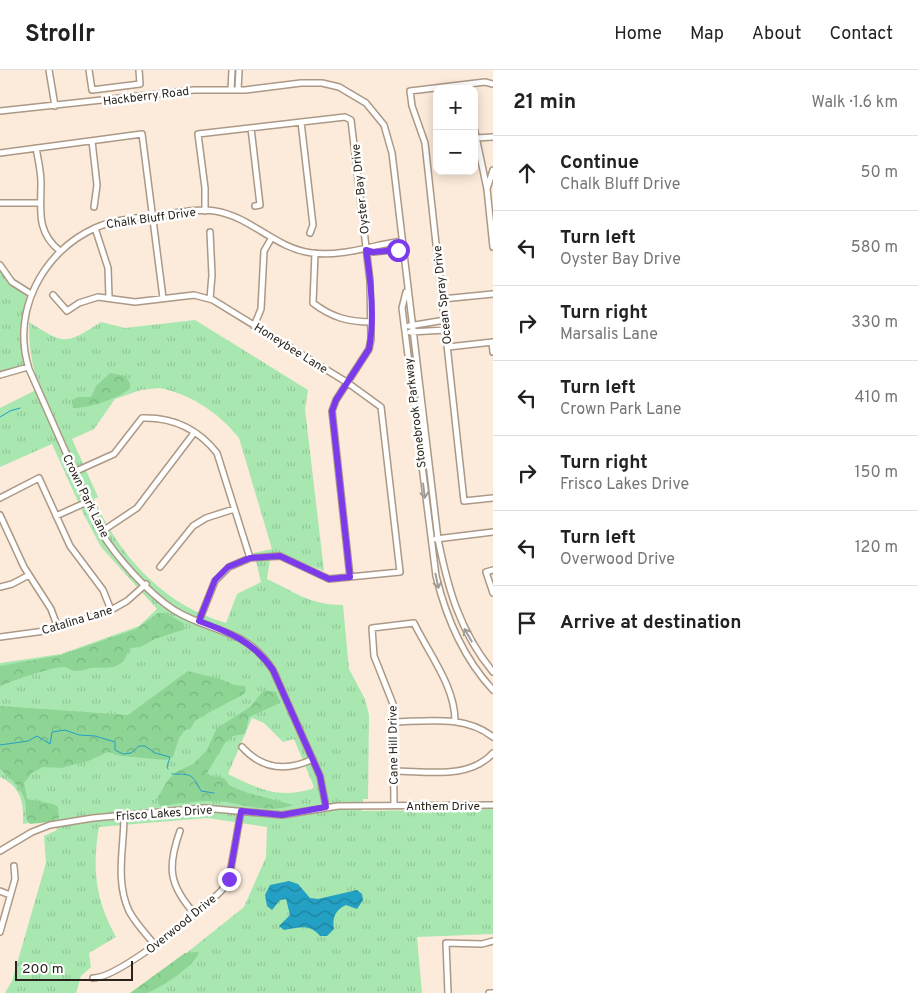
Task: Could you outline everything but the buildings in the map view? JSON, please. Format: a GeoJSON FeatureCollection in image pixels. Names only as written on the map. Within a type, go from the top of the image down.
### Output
{"type":"FeatureCollection","features":[{"type":"Feature","properties":{"kind":"street"},"geometry":{"type":"LineString","coordinates":[[50,70],[55,106]]}},
{"type":"Feature","properties":{"kind":"street"},"geometry":{"type":"LineString","coordinates":[[89,70],[92,90],[140,84],[139,70]]}},
{"type":"Feature","properties":{"kind":"street"},"geometry":{"type":"LineString","coordinates":[[232,70],[232,90]]}},
{"type":"Feature","properties":{"kind":"street"},"geometry":{"type":"LineString","coordinates":[[238,90],[239,70]]}},
{"type":"Feature","properties":{"kind":"street","name":"Stonebrook Parkway"},"geometry":{"type":"LineString","coordinates":[[238,90],[301,83],[322,83],[339,87],[366,103],[384,125],[389,140],[438,539],[446,581],[458,615],[479,654],[493,672]]}},
{"type":"Feature","properties":{"kind":"street"},"geometry":{"type":"LineString","coordinates":[[478,85],[493,84]]}},
{"type":"Feature","properties":{"kind":"street","name":"Ocean Spray Drive"},"geometry":{"type":"LineString","coordinates":[[433,89],[410,91],[412,106],[425,143],[464,501],[493,498]]}},
{"type":"Feature","properties":{"kind":"street","name":"Hackberry Road"},"geometry":{"type":"LineString","coordinates":[[0,111],[194,90],[238,90]]}},
{"type":"Feature","properties":{"kind":"street","name":"Oyster Bay Drive"},"geometry":{"type":"LineString","coordinates":[[301,122],[345,117],[350,119],[353,124],[370,281],[371,322],[369,349],[336,400],[331,418],[350,577]]}},
{"type":"Feature","properties":{"kind":"street"},"geometry":{"type":"LineString","coordinates":[[205,211],[205,188],[198,134],[301,122],[313,225],[310,233]]}},
{"type":"Feature","properties":{"kind":"street"},"geometry":{"type":"LineString","coordinates":[[251,128],[260,205],[255,206]]}},
{"type":"Feature","properties":{"kind":"street"},"geometry":{"type":"LineString","coordinates":[[0,152],[142,134],[162,298]]}},
{"type":"Feature","properties":{"kind":"street"},"geometry":{"type":"LineString","coordinates":[[478,138],[493,137]]}},
{"type":"Feature","properties":{"kind":"street"},"geometry":{"type":"LineString","coordinates":[[92,141],[97,180],[94,207]]}},
{"type":"Feature","properties":{"kind":"street"},"geometry":{"type":"LineString","coordinates":[[478,147],[487,189],[493,247]]}},
{"type":"Feature","properties":{"kind":"street"},"geometry":{"type":"LineString","coordinates":[[36,148],[40,180],[39,216],[43,230],[60,251]]}},
{"type":"Feature","properties":{"kind":"street"},"geometry":{"type":"LineString","coordinates":[[487,189],[493,170]]}},
{"type":"Feature","properties":{"kind":"street"},"geometry":{"type":"LineString","coordinates":[[0,203],[17,201],[39,203]]}},
{"type":"Feature","properties":{"kind":"street","name":"Chalk Bluff Drive"},"geometry":{"type":"LineString","coordinates":[[28,367],[25,329],[31,294],[45,269],[60,251],[95,228],[116,221],[205,211],[234,217],[271,239],[296,250],[315,253],[366,250],[373,252],[403,249]]}},
{"type":"Feature","properties":{"kind":"street"},"geometry":{"type":"LineString","coordinates":[[95,228],[108,268],[109,297]]}},
{"type":"Feature","properties":{"kind":"street"},"geometry":{"type":"LineString","coordinates":[[210,232],[210,299]]}},
{"type":"Feature","properties":{"kind":"street"},"geometry":{"type":"LineString","coordinates":[[254,326],[261,309],[264,251],[271,239]]}},
{"type":"Feature","properties":{"kind":"street","name":"Chalk Bluff Drive"},"geometry":{"type":"LineString","coordinates":[[366,250],[374,245],[402,241]]}},
{"type":"Feature","properties":{"kind":"street"},"geometry":{"type":"LineString","coordinates":[[315,253],[313,302],[346,320],[371,322]]}},
{"type":"Feature","properties":{"kind":"street"},"geometry":{"type":"LineString","coordinates":[[0,265],[12,282],[31,294]]}},
{"type":"Feature","properties":{"kind":"street","name":"Stonebrook Parkway"},"geometry":{"type":"LineString","coordinates":[[407,287],[402,308],[436,576],[444,608],[470,659],[493,690]]}},
{"type":"Feature","properties":{"kind":"street"},"geometry":{"type":"LineString","coordinates":[[442,299],[493,294]]}},
{"type":"Feature","properties":{"kind":"street","name":"Honeybee Lane"},"geometry":{"type":"LineString","coordinates":[[53,295],[67,311],[88,300],[109,297],[135,302],[194,295],[210,299],[348,383],[381,407],[400,572],[350,577]]}},
{"type":"Feature","properties":{"kind":"street"},"geometry":{"type":"LineString","coordinates":[[444,320],[411,324],[405,329],[412,334],[446,330]]}},
{"type":"Feature","properties":{"kind":"street"},"geometry":{"type":"LineString","coordinates":[[448,347],[492,342],[493,352]]}},
{"type":"Feature","properties":{"kind":"street"},"geometry":{"type":"LineString","coordinates":[[0,375],[28,367]]}},
{"type":"Feature","properties":{"kind":"street","name":"Crown Park Lane"},"geometry":{"type":"LineString","coordinates":[[28,367],[87,502],[102,532],[114,550],[174,610],[245,640],[266,659],[273,670],[320,776],[326,807]]}},
{"type":"Feature","properties":{"kind":"street"},"geometry":{"type":"LineString","coordinates":[[74,472],[114,454],[142,418],[171,419],[208,442],[217,453],[250,558]]}},
{"type":"Feature","properties":{"kind":"street"},"geometry":{"type":"LineString","coordinates":[[102,532],[138,508],[194,433]]}},
{"type":"Feature","properties":{"kind":"street"},"geometry":{"type":"LineString","coordinates":[[0,498],[39,478],[70,546],[103,590],[111,610]]}},
{"type":"Feature","properties":{"kind":"street"},"geometry":{"type":"LineString","coordinates":[[56,516],[87,502]]}},
{"type":"Feature","properties":{"kind":"street"},"geometry":{"type":"LineString","coordinates":[[160,567],[193,526],[206,518],[234,509]]}},
{"type":"Feature","properties":{"kind":"street"},"geometry":{"type":"LineString","coordinates":[[0,515],[29,575],[49,605],[58,628]]}},
{"type":"Feature","properties":{"kind":"street"},"geometry":{"type":"LineString","coordinates":[[430,540],[493,532]]}},
{"type":"Feature","properties":{"kind":"street"},"geometry":{"type":"LineString","coordinates":[[199,621],[215,580],[228,567],[250,558],[280,556],[329,579],[350,577]]}},
{"type":"Feature","properties":{"kind":"street"},"geometry":{"type":"LineString","coordinates":[[493,570],[486,572],[493,593]]}},
{"type":"Feature","properties":{"kind":"street"},"geometry":{"type":"LineString","coordinates":[[0,587],[12,584],[29,575]]}},
{"type":"Feature","properties":{"kind":"street","name":"Catalina Lane"},"geometry":{"type":"LineString","coordinates":[[0,637],[58,628],[111,610],[124,604],[146,584]]}},
{"type":"Feature","properties":{"kind":"street","name":"Cane Hill Drive"},"geometry":{"type":"LineString","coordinates":[[394,805],[394,722],[390,691],[374,656],[372,628],[414,623],[449,686],[455,704],[455,721]]}},
{"type":"Feature","properties":{"kind":"street"},"geometry":{"type":"LineString","coordinates":[[394,722],[455,721],[476,725],[493,737]]}},
{"type":"Feature","properties":{"kind":"street"},"geometry":{"type":"LineString","coordinates":[[242,747],[251,757],[275,767],[292,767],[313,759]]}},
{"type":"Feature","properties":{"kind":"street"},"geometry":{"type":"LineString","coordinates":[[394,771],[461,771],[476,767],[493,753]]}},
{"type":"Feature","properties":{"kind":"street","name":"Frisco Lakes Drive"},"geometry":{"type":"LineString","coordinates":[[0,850],[32,832],[50,825],[75,820],[204,808],[282,815],[326,807],[394,805]]}},
{"type":"Feature","properties":{"kind":"street","name":"Anthem Drive"},"geometry":{"type":"LineString","coordinates":[[394,805],[493,805]]}},
{"type":"Feature","properties":{"kind":"street","name":"Overwood Drive"},"geometry":{"type":"LineString","coordinates":[[93,978],[107,975],[155,945],[214,899],[229,879],[241,811]]}},
{"type":"Feature","properties":{"kind":"street"},"geometry":{"type":"LineString","coordinates":[[124,816],[120,859],[123,894],[134,918],[155,945]]}},
{"type":"Feature","properties":{"kind":"street"},"geometry":{"type":"LineString","coordinates":[[180,831],[171,867],[172,879],[180,897],[194,913]]}},
{"type":"Feature","properties":{"kind":"street"},"geometry":{"type":"LineString","coordinates":[[0,932],[15,878],[14,866]]}},
{"type":"Feature","properties":{"kind":"street"},"geometry":{"type":"LineString","coordinates":[[0,892],[10,895]]}},
{"type":"Feature","properties":{"kind":"street"},"geometry":{"type":"LineString","coordinates":[[448,993],[446,943],[493,941]]}},
{"type":"Feature","properties":{"kind":"street"},"geometry":{"type":"LineString","coordinates":[[489,993],[493,992]]}},
{"type":"Feature","properties":{"kind":"green space"},"geometry":{"type":"Polygon","coordinates":[[[0,269],[13,286],[25,293],[27,298],[21,329],[24,364],[0,372],[0,269]]]}},
{"type":"Feature","properties":{"kind":"green space"},"geometry":{"type":"Polygon","coordinates":[[[195,320],[308,390],[305,409],[324,571],[280,554],[271,553],[267,579],[312,600],[321,603],[343,605],[349,669],[365,699],[369,715],[368,799],[363,799],[361,811],[493,809],[493,934],[417,937],[422,993],[132,993],[159,975],[244,907],[266,857],[267,827],[207,818],[99,827],[96,857],[97,884],[104,910],[116,937],[89,953],[91,967],[81,976],[76,993],[5,993],[12,981],[46,863],[44,836],[57,830],[51,819],[23,824],[23,809],[20,796],[13,785],[0,777],[0,663],[61,654],[139,626],[157,609],[101,547],[84,515],[52,444],[0,467],[0,408],[40,388],[31,355],[29,322],[50,335],[65,339],[80,335],[101,322],[125,328],[195,320]],[[159,388],[141,390],[115,399],[94,429],[72,439],[98,497],[94,499],[117,540],[131,559],[146,576],[183,604],[204,615],[226,623],[237,594],[261,582],[254,553],[272,549],[239,438],[223,420],[203,406],[182,395],[159,388]],[[252,718],[228,774],[259,788],[278,793],[300,792],[312,789],[314,787],[294,739],[283,742],[264,723],[252,718]]]}},
{"type":"Feature","properties":{"kind":"green space"},"geometry":{"type":"Polygon","coordinates":[[[110,373],[125,376],[130,383],[130,388],[126,392],[103,402],[86,407],[73,408],[72,400],[78,397],[91,397],[96,386],[110,373]]]}},
{"type":"Feature","properties":{"kind":"green space"},"geometry":{"type":"Polygon","coordinates":[[[158,613],[165,613],[183,623],[185,629],[155,639],[140,647],[131,648],[123,662],[108,668],[73,671],[65,667],[59,667],[32,674],[0,686],[0,666],[61,655],[136,629],[158,613]]]}},
{"type":"Feature","properties":{"kind":"green space"},"geometry":{"type":"Polygon","coordinates":[[[188,671],[223,680],[234,685],[245,686],[246,690],[244,694],[195,721],[191,728],[184,731],[179,738],[173,757],[166,760],[121,756],[108,752],[88,761],[61,768],[43,767],[33,772],[24,783],[27,799],[53,804],[58,807],[59,818],[50,822],[30,824],[27,819],[25,801],[21,791],[0,769],[0,706],[128,715],[188,671]]]}},
{"type":"Feature","properties":{"kind":"green space"},"geometry":{"type":"Polygon","coordinates":[[[264,690],[276,692],[280,703],[249,717],[245,734],[233,736],[225,743],[207,773],[211,776],[224,778],[230,786],[248,793],[293,805],[268,809],[210,801],[160,806],[157,799],[168,780],[176,772],[193,764],[207,750],[217,728],[250,707],[264,690]]]}},
{"type":"Feature","properties":{"kind":"green space"},"geometry":{"type":"Polygon","coordinates":[[[199,952],[191,964],[176,977],[152,991],[130,993],[185,953],[199,952]]]}},
{"type":"Feature","properties":{"kind":"water"},"geometry":{"type":"Polygon","coordinates":[[[289,881],[298,884],[310,898],[318,899],[357,890],[362,894],[363,900],[357,909],[346,905],[339,909],[333,921],[334,929],[327,936],[320,936],[308,928],[284,930],[279,926],[290,915],[286,899],[280,900],[272,910],[267,906],[265,895],[270,885],[289,881]]]}},
{"type":"Feature","properties":{"kind":"waterway"},"geometry":{"type":"LineString","coordinates":[[0,417],[20,408]]}},
{"type":"Feature","properties":{"kind":"waterway"},"geometry":{"type":"LineString","coordinates":[[0,745],[28,741],[37,736],[50,744],[52,732],[65,730],[79,735],[95,736],[115,742],[115,750],[123,754],[131,753],[139,746],[145,746],[155,753],[170,757],[168,769]]}},
{"type":"Feature","properties":{"kind":"waterway"},"geometry":{"type":"LineString","coordinates":[[172,774],[191,776],[201,791],[214,793]]}},
{"type":"Feature","properties":{"kind":"route"},"geometry":{"type":"LineString","coordinates":[[229,879],[241,811],[282,815],[326,807],[320,776],[273,670],[266,659],[245,640],[232,633],[199,621],[215,580],[228,567],[250,558],[271,555],[280,556],[329,579],[350,577],[331,418],[332,411],[336,400],[369,349],[371,339],[370,281],[366,250],[373,252],[398,250]]}}]}
